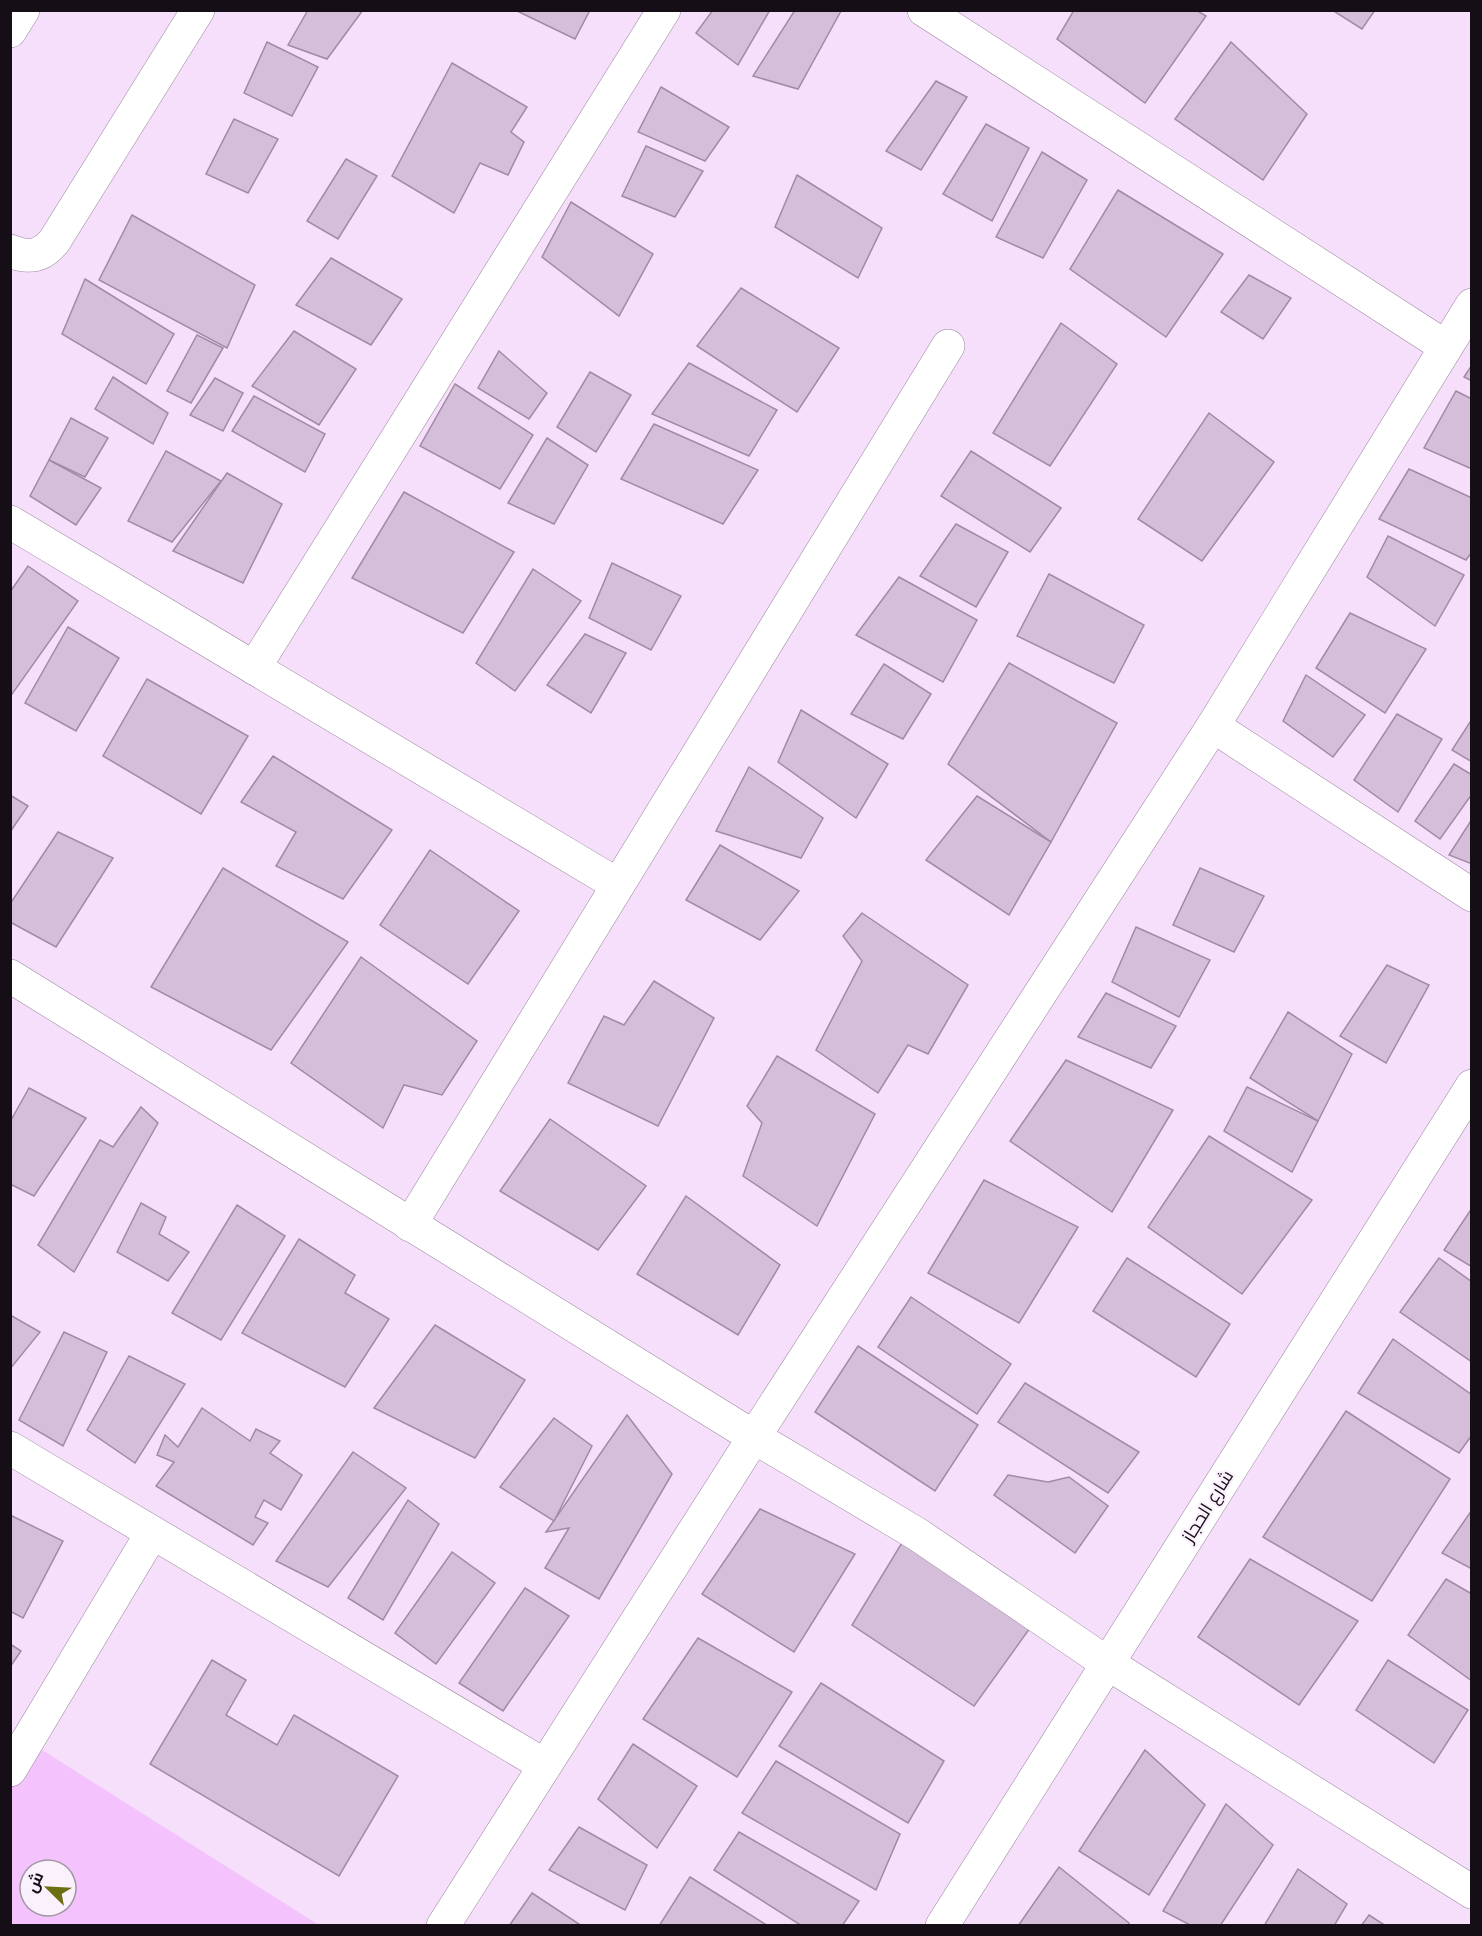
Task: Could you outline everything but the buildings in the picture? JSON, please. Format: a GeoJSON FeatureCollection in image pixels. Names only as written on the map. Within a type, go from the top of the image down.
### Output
{"type":"FeatureCollection","features":[{"type":"Feature","properties":{"kind":"street"},"geometry":{"type":"LineString","coordinates":[[10,31],[23,10]]}},
{"type":"Feature","properties":{"kind":"street"},"geometry":{"type":"LineString","coordinates":[[10,251],[23,256],[37,255],[51,245],[79,205],[198,10]]}},
{"type":"Feature","properties":{"kind":"street"},"geometry":{"type":"LineString","coordinates":[[254,668],[664,10]]}},
{"type":"Feature","properties":{"kind":"street"},"geometry":{"type":"LineString","coordinates":[[924,10],[1446,347]]}},
{"type":"Feature","properties":{"kind":"street"},"geometry":{"type":"LineString","coordinates":[[443,1926],[754,1437],[1213,726],[1472,305]]}},
{"type":"Feature","properties":{"kind":"street"},"geometry":{"type":"LineString","coordinates":[[410,1225],[948,346]]}},
{"type":"Feature","properties":{"kind":"street"},"geometry":{"type":"LineString","coordinates":[[10,522],[618,885]]}},
{"type":"Feature","properties":{"kind":"street"},"geometry":{"type":"LineString","coordinates":[[1213,726],[1472,895]]}},
{"type":"Feature","properties":{"kind":"street"},"geometry":{"type":"LineString","coordinates":[[10,976],[754,1437],[917,1534],[1107,1664],[1470,1888]]}},
{"type":"Feature","properties":{"kind":"street","name":"شارع الحجاز"},"geometry":{"type":"LineString","coordinates":[[942,1926],[1472,1086]]}},
{"type":"Feature","properties":{"kind":"street"},"geometry":{"type":"LineString","coordinates":[[10,1448],[544,1766]]}},
{"type":"Feature","properties":{"kind":"street"},"geometry":{"type":"LineString","coordinates":[[10,1770],[152,1533]]}},
{"type":"Feature","properties":{"kind":"shaded area"},"geometry":{"type":"Polygon","coordinates":[[[31,1743],[319,1925],[11,1925],[10,1776],[31,1743]]]}}]}
